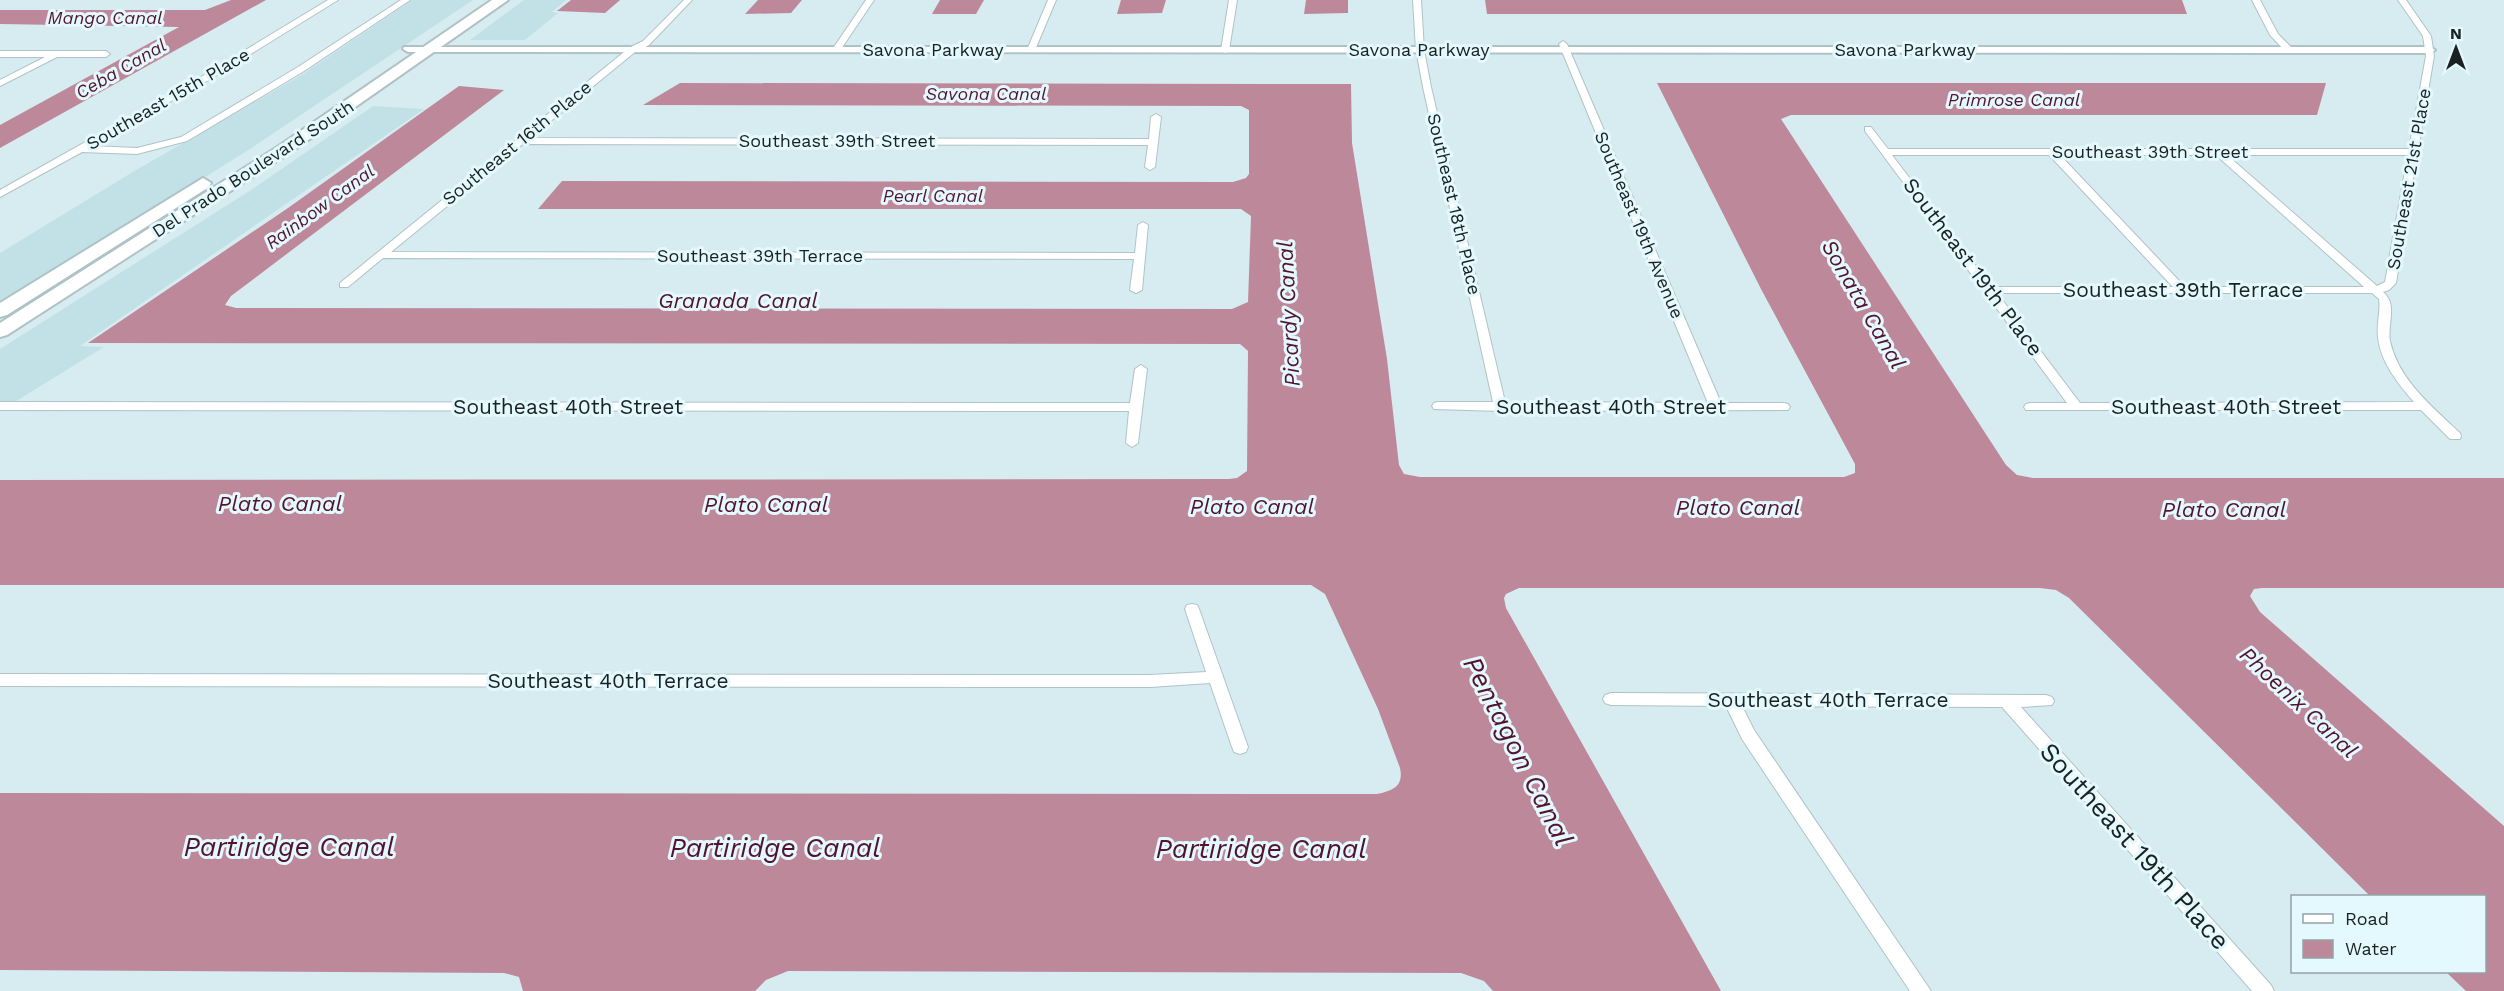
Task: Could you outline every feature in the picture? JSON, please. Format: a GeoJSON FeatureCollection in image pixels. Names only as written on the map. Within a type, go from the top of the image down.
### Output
{"type":"FeatureCollection","features":[{"type":"Feature","properties":{"kind":"main road","name":"Del Prado Boulevard South"},"geometry":{"type":"LineString","coordinates":[[0,331],[275,155],[426,45],[479,0]]}},
{"type":"Feature","properties":{"kind":"main road","name":"Del Prado Boulevard South"},"geometry":{"type":"LineString","coordinates":[[0,311],[235,163],[501,0]]}},
{"type":"Feature","properties":{"kind":"street","name":"Southeast 15th Place"},"geometry":{"type":"LineString","coordinates":[[0,194],[334,0]]}},
{"type":"Feature","properties":{"kind":"street"},"geometry":{"type":"LineString","coordinates":[[81,149],[137,151],[184,139],[301,69],[406,0]]}},
{"type":"Feature","properties":{"kind":"street","name":"Southeast 16th Place"},"geometry":{"type":"LineString","coordinates":[[344,285],[632,50],[646,43],[688,0]]}},
{"type":"Feature","properties":{"kind":"street"},"geometry":{"type":"LineString","coordinates":[[838,47],[870,0]]}},
{"type":"Feature","properties":{"kind":"street"},"geometry":{"type":"LineString","coordinates":[[1032,47],[1052,0]]}},
{"type":"Feature","properties":{"kind":"street"},"geometry":{"type":"LineString","coordinates":[[1226,47],[1233,0]]}},
{"type":"Feature","properties":{"kind":"street","name":"Southeast 18th Place"},"geometry":{"type":"LineString","coordinates":[[1417,0],[1420,47],[1500,406]]}},
{"type":"Feature","properties":{"kind":"street"},"geometry":{"type":"LineString","coordinates":[[2256,0],[2279,43],[2289,50]]}},
{"type":"Feature","properties":{"kind":"street"},"geometry":{"type":"LineString","coordinates":[[2402,0],[2423,29],[2430,47]]}},
{"type":"Feature","properties":{"kind":"street","name":"Savona Parkway"},"geometry":{"type":"LineString","coordinates":[[426,45],[646,43],[838,47]]}},
{"type":"Feature","properties":{"kind":"street","name":"Savona Parkway"},"geometry":{"type":"LineString","coordinates":[[1891,47],[2279,43],[2430,47]]}},
{"type":"Feature","properties":{"kind":"street","name":"Savona Parkway"},"geometry":{"type":"LineString","coordinates":[[426,45],[632,50],[838,47],[1891,47],[2289,50],[2430,47]]}},
{"type":"Feature","properties":{"kind":"street","name":"Southeast 19th Avenue"},"geometry":{"type":"LineString","coordinates":[[1564,47],[1716,407]]}},
{"type":"Feature","properties":{"kind":"street","name":"Southeast 21st Place"},"geometry":{"type":"LineString","coordinates":[[2430,47],[2415,152],[2390,283],[2376,290],[2386,305],[2383,335],[2388,354],[2423,406],[2455,436]]}},
{"type":"Feature","properties":{"kind":"street"},"geometry":{"type":"LineString","coordinates":[[0,54],[106,54]]}},
{"type":"Feature","properties":{"kind":"street"},"geometry":{"type":"LineString","coordinates":[[0,83],[56,54]]}},
{"type":"Feature","properties":{"kind":"street"},"geometry":{"type":"LineString","coordinates":[[1150,167],[1156,117]]}},
{"type":"Feature","properties":{"kind":"street","name":"Southeast 19th Place"},"geometry":{"type":"LineString","coordinates":[[1868,129],[2076,406]]}},
{"type":"Feature","properties":{"kind":"street","name":"Southeast 39th Street"},"geometry":{"type":"LineString","coordinates":[[520,141],[1153,142]]}},
{"type":"Feature","properties":{"kind":"street","name":"Southeast 39th Street"},"geometry":{"type":"LineString","coordinates":[[1886,152],[2415,152]]}},
{"type":"Feature","properties":{"kind":"street"},"geometry":{"type":"LineString","coordinates":[[2052,152],[2182,290]]}},
{"type":"Feature","properties":{"kind":"street"},"geometry":{"type":"LineString","coordinates":[[2218,152],[2376,290]]}},
{"type":"Feature","properties":{"kind":"street"},"geometry":{"type":"LineString","coordinates":[[1136,290],[1143,225]]}},
{"type":"Feature","properties":{"kind":"street","name":"Southeast 39th Terrace"},"geometry":{"type":"LineString","coordinates":[[381,255],[1140,256]]}},
{"type":"Feature","properties":{"kind":"street","name":"Southeast 39th Terrace"},"geometry":{"type":"LineString","coordinates":[[1990,290],[2376,290]]}},
{"type":"Feature","properties":{"kind":"street"},"geometry":{"type":"LineString","coordinates":[[1132,443],[1141,369]]}},
{"type":"Feature","properties":{"kind":"street","name":"Southeast 40th Street"},"geometry":{"type":"LineString","coordinates":[[0,406],[1136,407]]}},
{"type":"Feature","properties":{"kind":"street","name":"Southeast 40th Street"},"geometry":{"type":"LineString","coordinates":[[1438,406],[1784,407]]}},
{"type":"Feature","properties":{"kind":"street","name":"Southeast 40th Street"},"geometry":{"type":"LineString","coordinates":[[2030,407],[2423,406]]}},
{"type":"Feature","properties":{"kind":"street"},"geometry":{"type":"LineString","coordinates":[[1192,609],[1240,747]]}},
{"type":"Feature","properties":{"kind":"street","name":"Southeast 40th Terrace"},"geometry":{"type":"LineString","coordinates":[[0,680],[1150,681],[1216,677]]}},
{"type":"Feature","properties":{"kind":"street","name":"Southeast 40th Terrace"},"geometry":{"type":"LineString","coordinates":[[1611,699],[2046,701]]}},
{"type":"Feature","properties":{"kind":"street"},"geometry":{"type":"LineString","coordinates":[[1731,699],[1748,734],[1921,991]]}},
{"type":"Feature","properties":{"kind":"street","name":"Southeast 19th Place"},"geometry":{"type":"LineString","coordinates":[[2006,701],[2264,991]]}},
{"type":"Feature","properties":{"kind":"shaded area"},"geometry":{"type":"Polygon","coordinates":[[[412,0],[473,0],[250,149],[0,306],[0,253],[136,170],[300,76],[412,0]]]}},
{"type":"Feature","properties":{"kind":"shaded area"},"geometry":{"type":"Polygon","coordinates":[[[524,0],[566,0],[552,12],[558,13],[525,40],[470,40],[524,0]]]}},
{"type":"Feature","properties":{"kind":"shaded area"},"geometry":{"type":"Polygon","coordinates":[[[373,106],[424,109],[80,346],[104,347],[0,411],[0,349],[251,190],[373,106]]]}},
{"type":"Feature","properties":{"kind":"water"},"geometry":{"type":"Polygon","coordinates":[[[231,0],[266,0],[0,148],[0,125],[179,27],[0,24],[0,10],[205,10],[231,0]]]}},
{"type":"Feature","properties":{"kind":"water"},"geometry":{"type":"Polygon","coordinates":[[[571,0],[620,0],[605,13],[557,11],[571,0]]]}},
{"type":"Feature","properties":{"kind":"water"},"geometry":{"type":"Polygon","coordinates":[[[758,0],[802,0],[791,13],[745,14],[758,0]]]}},
{"type":"Feature","properties":{"kind":"water"},"geometry":{"type":"Polygon","coordinates":[[[940,0],[984,0],[976,14],[932,14],[940,0]]]}},
{"type":"Feature","properties":{"kind":"water"},"geometry":{"type":"Polygon","coordinates":[[[1121,0],[1166,0],[1162,13],[1117,14],[1121,0]]]}},
{"type":"Feature","properties":{"kind":"water"},"geometry":{"type":"Polygon","coordinates":[[[1306,0],[1348,0],[1348,13],[1304,14],[1306,0]]]}},
{"type":"Feature","properties":{"kind":"water"},"geometry":{"type":"Polygon","coordinates":[[[1485,0],[2182,0],[2187,14],[1487,14],[1485,0]]]}},
{"type":"Feature","properties":{"kind":"water"},"geometry":{"type":"Polygon","coordinates":[[[680,83],[1351,84],[1352,143],[1387,359],[1399,465],[1404,474],[1420,477],[1844,477],[1855,473],[1855,464],[1761,289],[1657,83],[2326,83],[2317,115],[1791,115],[1781,119],[2006,465],[2017,475],[2033,478],[2504,478],[2504,588],[2262,588],[2254,589],[2250,596],[2260,612],[2504,826],[2504,991],[2466,991],[2447,973],[2486,973],[2486,895],[2369,895],[2069,598],[2056,590],[2040,588],[1519,588],[1506,594],[1504,598],[1506,608],[1721,991],[1493,991],[1484,981],[1461,973],[788,971],[766,980],[755,991],[523,991],[519,977],[504,973],[0,970],[0,793],[1377,794],[1396,787],[1399,783],[1400,768],[1378,709],[1325,594],[1311,585],[0,585],[0,480],[1229,479],[1237,478],[1247,471],[1248,351],[1240,344],[88,343],[288,208],[459,86],[504,90],[231,296],[225,305],[236,308],[1232,309],[1248,302],[1251,216],[1241,209],[538,209],[562,181],[1233,182],[1246,178],[1249,174],[1249,110],[1241,106],[643,105],[680,83]]]}},
{"type":"Feature","properties":{"kind":"water label","name":"Mango Canal"},"geometry":{"type":"Point","coordinates":[105,18]}},
{"type":"Feature","properties":{"kind":"water label","name":"Ceba Canal"},"geometry":{"type":"Point","coordinates":[121,69]}},
{"type":"Feature","properties":{"kind":"water label","name":"Savona Canal"},"geometry":{"type":"Point","coordinates":[986,94]}},
{"type":"Feature","properties":{"kind":"water label","name":"Primrose Canal"},"geometry":{"type":"Point","coordinates":[2014,100]}},
{"type":"Feature","properties":{"kind":"water label","name":"Pearl Canal"},"geometry":{"type":"Point","coordinates":[933,196]}},
{"type":"Feature","properties":{"kind":"water label","name":"Rainbow Canal"},"geometry":{"type":"Point","coordinates":[320,207]}},
{"type":"Feature","properties":{"kind":"water label","name":"Granada Canal"},"geometry":{"type":"Point","coordinates":[738,300]}},
{"type":"Feature","properties":{"kind":"water label","name":"Sonata Canal"},"geometry":{"type":"Point","coordinates":[1864,304]}},
{"type":"Feature","properties":{"kind":"water label","name":"Picardy Canal"},"geometry":{"type":"Point","coordinates":[1288,314]}},
{"type":"Feature","properties":{"kind":"water label","name":"Plato Canal"},"geometry":{"type":"Point","coordinates":[280,503]}},
{"type":"Feature","properties":{"kind":"water label","name":"Plato Canal"},"geometry":{"type":"Point","coordinates":[766,504]}},
{"type":"Feature","properties":{"kind":"water label","name":"Plato Canal"},"geometry":{"type":"Point","coordinates":[1252,506]}},
{"type":"Feature","properties":{"kind":"water label","name":"Plato Canal"},"geometry":{"type":"Point","coordinates":[1738,507]}},
{"type":"Feature","properties":{"kind":"water label","name":"Plato Canal"},"geometry":{"type":"Point","coordinates":[2224,509]}},
{"type":"Feature","properties":{"kind":"water label","name":"Phoenix Canal"},"geometry":{"type":"Point","coordinates":[2299,702]}},
{"type":"Feature","properties":{"kind":"water label","name":"Pentagon Canal"},"geometry":{"type":"Point","coordinates":[1518,751]}},
{"type":"Feature","properties":{"kind":"water label","name":"Partiridge Canal"},"geometry":{"type":"Point","coordinates":[289,847]}},
{"type":"Feature","properties":{"kind":"water label","name":"Partiridge Canal"},"geometry":{"type":"Point","coordinates":[775,848]}},
{"type":"Feature","properties":{"kind":"water label","name":"Partiridge Canal"},"geometry":{"type":"Point","coordinates":[1261,849]}}]}
